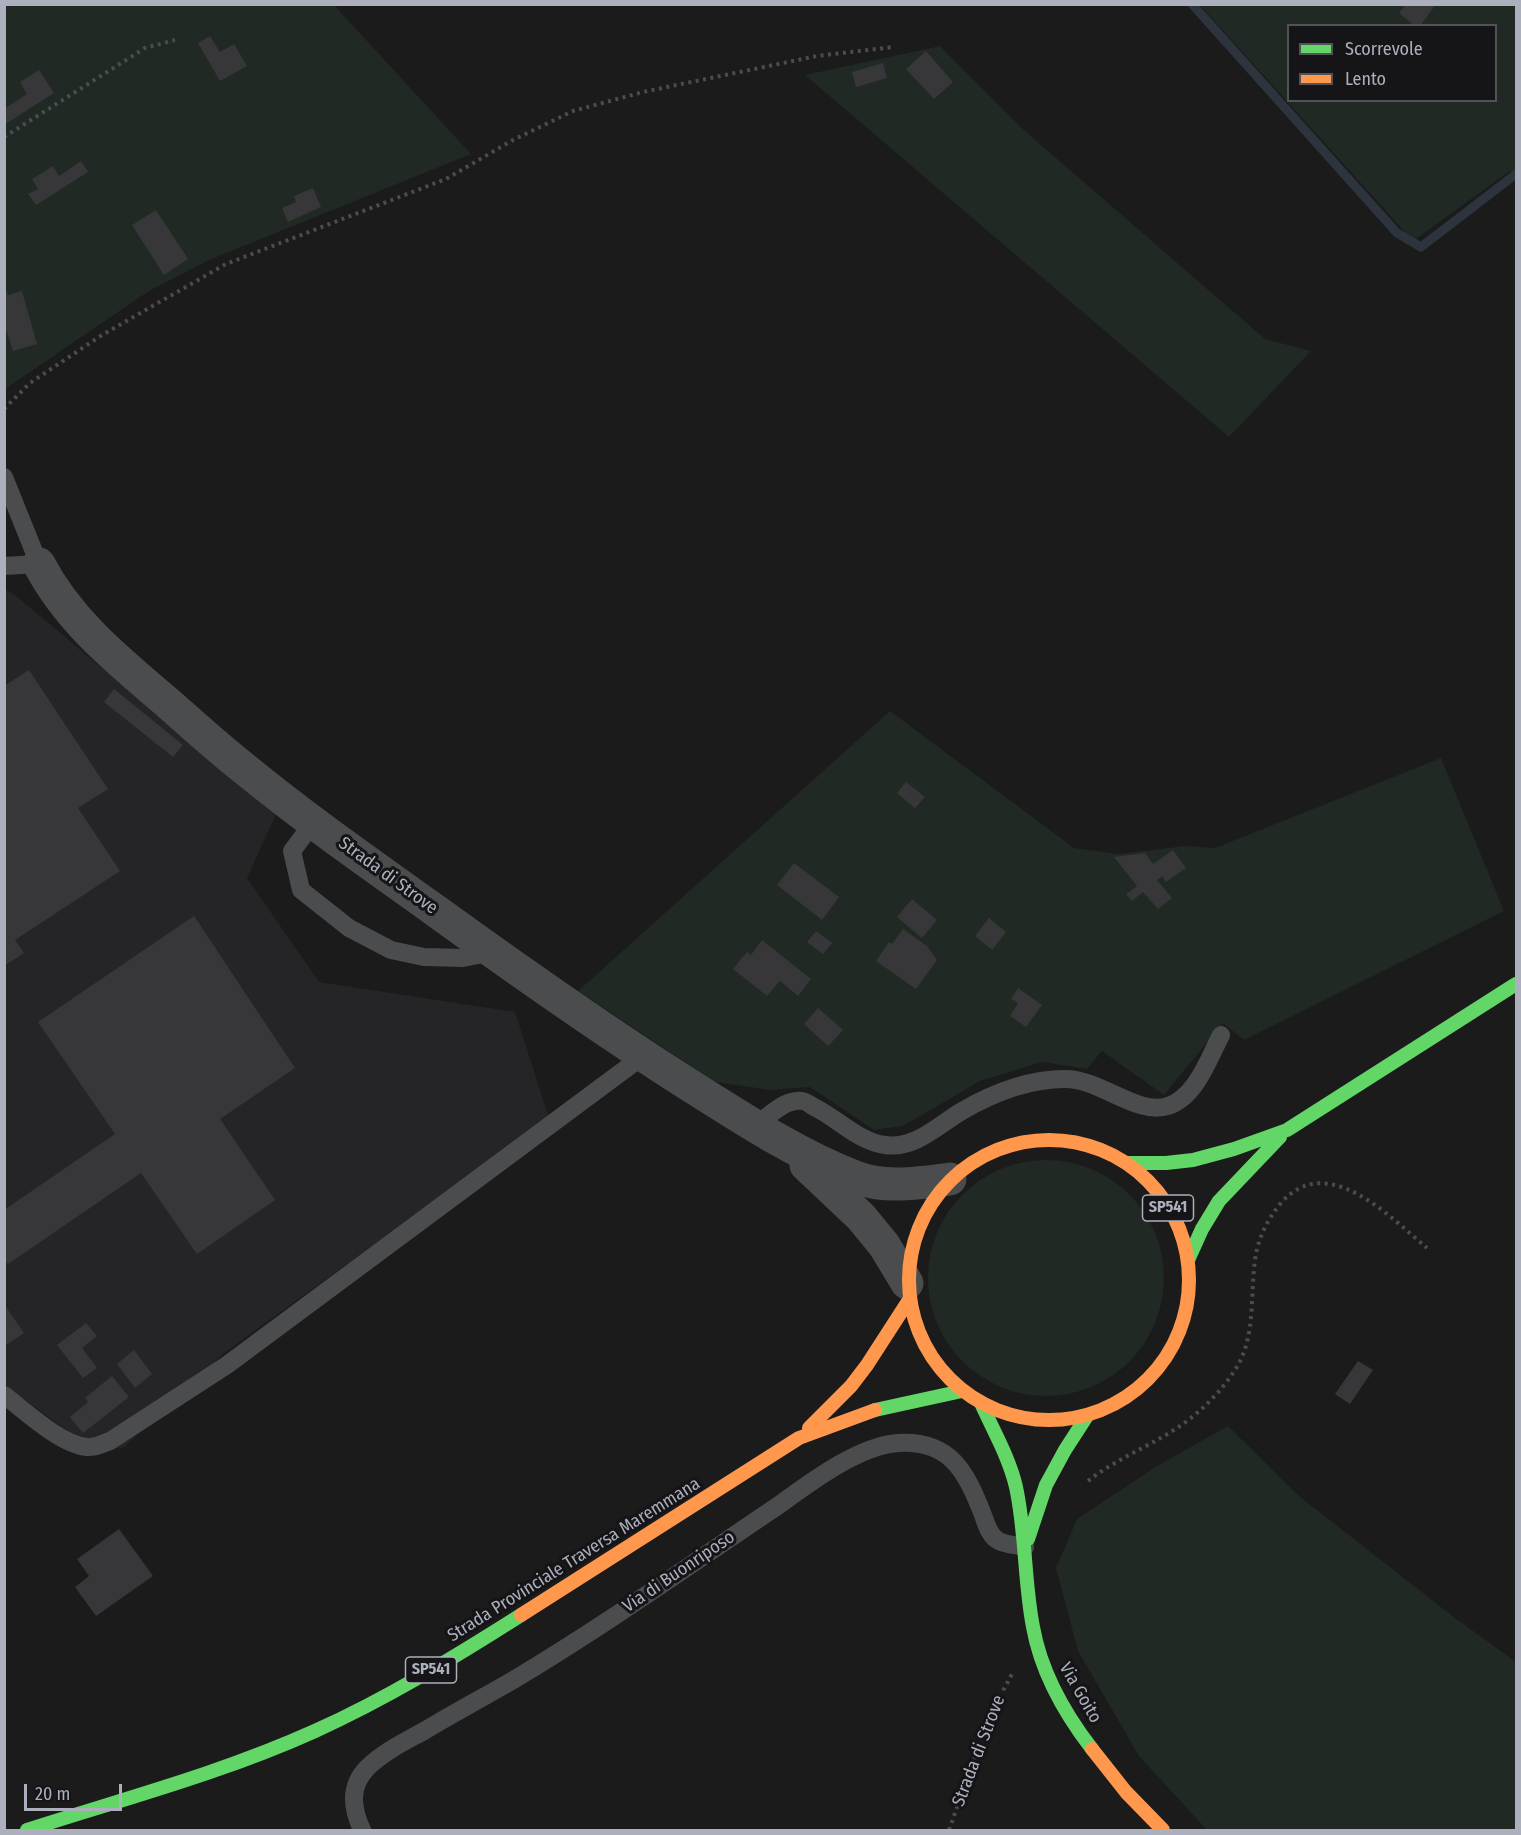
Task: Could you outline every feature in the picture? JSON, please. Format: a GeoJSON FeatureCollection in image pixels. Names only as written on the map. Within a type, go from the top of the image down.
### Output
{"type":"FeatureCollection","features":[{"type":"Feature","properties":{"kind":"main road","name":"SP541"},"geometry":{"type":"LineString","coordinates":[[1128,1163],[1186,1161],[1246,1145],[1287,1130],[1516,984]]}},
{"type":"Feature","properties":{"kind":"main road","name":"SP541"},"geometry":{"type":"LineString","coordinates":[[1188,1260],[1202,1229],[1219,1201],[1287,1130]]}},
{"type":"Feature","properties":{"kind":"main road","name":"SP541"},"geometry":{"type":"LineString","coordinates":[[1036,1140],[1084,1143],[1128,1163],[1157,1189],[1178,1222],[1188,1260],[1189,1300],[1177,1339],[1155,1373],[1124,1400],[1087,1416],[1053,1421],[1018,1418],[981,1403],[962,1391],[937,1366],[918,1334],[908,1291],[909,1257],[915,1234],[929,1204],[950,1179],[989,1152],[1036,1140]]}},
{"type":"Feature","properties":{"kind":"main road","name":"Strada Provinciale Traversa Maremmana"},"geometry":{"type":"LineString","coordinates":[[799,1438],[862,1372],[908,1291]]}},
{"type":"Feature","properties":{"kind":"main road","name":"Strada Provinciale Traversa Maremmana"},"geometry":{"type":"LineString","coordinates":[[27,1830],[222,1768],[287,1743],[347,1716],[490,1635],[799,1438],[883,1407],[962,1391]]}},
{"type":"Feature","properties":{"kind":"main road","name":"Via Goito"},"geometry":{"type":"LineString","coordinates":[[981,1403],[1015,1482],[1025,1546],[1030,1614],[1038,1648],[1060,1698],[1079,1730],[1119,1784],[1163,1830]]}},
{"type":"Feature","properties":{"kind":"main road","name":"Via Goito"},"geometry":{"type":"LineString","coordinates":[[1025,1546],[1046,1485],[1087,1416]]}},
{"type":"Feature","properties":{"kind":"street","name":"Strada di Strove"},"geometry":{"type":"LineString","coordinates":[[39,564],[51,587],[76,618],[116,659],[246,771],[493,952],[643,1056],[766,1133],[857,1178],[898,1184],[950,1179]]}},
{"type":"Feature","properties":{"kind":"street","name":"Strada di Strove"},"geometry":{"type":"LineString","coordinates":[[766,1133],[861,1217],[884,1245],[908,1291]]}},
{"type":"Feature","properties":{"kind":"lane"},"geometry":{"type":"LineString","coordinates":[[4,477],[39,564],[4,566]]}},
{"type":"Feature","properties":{"kind":"lane"},"geometry":{"type":"LineString","coordinates":[[314,823],[292,851],[301,890],[350,928],[391,950],[424,957],[463,958],[493,952]]}},
{"type":"Feature","properties":{"kind":"lane"},"geometry":{"type":"LineString","coordinates":[[766,1133],[788,1103],[802,1101],[821,1110],[867,1140],[886,1146],[904,1144],[922,1138],[962,1111],[1001,1091],[1041,1081],[1067,1079],[1093,1084],[1140,1106],[1156,1108],[1171,1106],[1187,1094],[1221,1035]]}},
{"type":"Feature","properties":{"kind":"lane"},"geometry":{"type":"LineString","coordinates":[[4,1395],[76,1445],[97,1446],[110,1441],[227,1365],[643,1056]]}},
{"type":"Feature","properties":{"kind":"lane","name":"Via di Buonriposo"},"geometry":{"type":"LineString","coordinates":[[362,1830],[354,1808],[355,1788],[360,1777],[377,1759],[401,1743],[510,1682],[615,1616],[812,1482],[860,1455],[886,1444],[898,1443],[919,1443],[937,1450],[955,1462],[966,1475],[993,1537],[1004,1543],[1025,1546]]}},
{"type":"Feature","properties":{"kind":"path"},"geometry":{"type":"LineString","coordinates":[[4,137],[145,48],[176,40]]}},
{"type":"Feature","properties":{"kind":"path"},"geometry":{"type":"LineString","coordinates":[[4,409],[30,383],[102,335],[226,264],[446,179],[513,140],[573,111],[643,92],[818,56],[893,47]]}},
{"type":"Feature","properties":{"kind":"path"},"geometry":{"type":"LineString","coordinates":[[1083,1485],[1110,1465],[1177,1428],[1216,1395],[1235,1370],[1246,1348],[1258,1244],[1273,1215],[1293,1192],[1304,1186],[1318,1183],[1332,1183],[1345,1187],[1383,1212],[1427,1248]]}},
{"type":"Feature","properties":{"kind":"path","name":"Strada di Strove"},"geometry":{"type":"LineString","coordinates":[[949,1830],[997,1699],[1006,1681],[1017,1667],[1038,1648]]}},
{"type":"Feature","properties":{"kind":"shaded area"},"geometry":{"type":"Polygon","coordinates":[[[5,5],[334,5],[471,154],[209,260],[149,291],[5,389],[5,5]]]}},
{"type":"Feature","properties":{"kind":"shaded area"},"geometry":{"type":"Polygon","coordinates":[[[1200,5],[1516,5],[1516,176],[1510,171],[1413,241],[1288,102],[1497,102],[1497,24],[1287,24],[1287,101],[1200,5]]]}},
{"type":"Feature","properties":{"kind":"shaded area"},"geometry":{"type":"Polygon","coordinates":[[[940,46],[1026,132],[1265,339],[1311,351],[1229,437],[805,75],[940,46]]]}},
{"type":"Feature","properties":{"kind":"shaded area"},"geometry":{"type":"Polygon","coordinates":[[[4,589],[15,595],[276,814],[247,878],[319,982],[515,1012],[549,1118],[224,1353],[123,1448],[108,1448],[86,1442],[5,1385],[4,589]]]}},
{"type":"Feature","properties":{"kind":"shaded area"},"geometry":{"type":"Polygon","coordinates":[[[890,711],[1074,848],[1119,854],[1185,846],[1215,848],[1441,758],[1504,911],[1244,1040],[1223,1023],[1164,1095],[1102,1051],[1087,1069],[1042,1062],[980,1081],[903,1126],[874,1130],[810,1087],[770,1090],[715,1082],[578,991],[890,711]]]}},
{"type":"Feature","properties":{"kind":"shaded area"},"geometry":{"type":"Polygon","coordinates":[[[1046,1160],[1091,1169],[1121,1187],[1137,1203],[1150,1223],[1159,1244],[1164,1278],[1155,1323],[1137,1353],[1121,1369],[1101,1382],[1080,1391],[1046,1396],[1001,1387],[971,1369],[955,1353],[942,1333],[933,1312],[928,1278],[937,1233],[955,1203],[971,1187],[991,1174],[1012,1165],[1046,1160]]]}},
{"type":"Feature","properties":{"kind":"shaded area"},"geometry":{"type":"Polygon","coordinates":[[[1228,1426],[1299,1496],[1455,1618],[1516,1662],[1516,1830],[1207,1830],[1139,1756],[1078,1651],[1056,1568],[1077,1519],[1157,1466],[1228,1426]]]}},
{"type":"Feature","properties":{"kind":"building"},"geometry":{"type":"Polygon","coordinates":[[[1406,4],[1430,4],[1434,7],[1421,24],[1413,24],[1399,13],[1406,4]]]}},
{"type":"Feature","properties":{"kind":"building"},"geometry":{"type":"Polygon","coordinates":[[[210,36],[220,52],[234,44],[247,66],[220,81],[198,43],[210,36]]]}},
{"type":"Feature","properties":{"kind":"building"},"geometry":{"type":"Polygon","coordinates":[[[926,51],[953,82],[934,99],[906,69],[926,51]]]}},
{"type":"Feature","properties":{"kind":"building"},"geometry":{"type":"Polygon","coordinates":[[[883,63],[887,78],[856,87],[852,72],[883,63]]]}},
{"type":"Feature","properties":{"kind":"building"},"geometry":{"type":"Polygon","coordinates":[[[39,70],[54,93],[4,125],[4,109],[27,94],[20,82],[39,70]]]}},
{"type":"Feature","properties":{"kind":"building"},"geometry":{"type":"Polygon","coordinates":[[[81,161],[88,172],[36,205],[28,194],[38,189],[32,179],[53,166],[59,176],[81,161]]]}},
{"type":"Feature","properties":{"kind":"building"},"geometry":{"type":"Polygon","coordinates":[[[313,188],[321,207],[288,222],[282,208],[296,202],[294,196],[313,188]]]}},
{"type":"Feature","properties":{"kind":"building"},"geometry":{"type":"Polygon","coordinates":[[[156,210],[188,259],[164,275],[132,225],[156,210]]]}},
{"type":"Feature","properties":{"kind":"building"},"geometry":{"type":"Polygon","coordinates":[[[4,284],[8,295],[22,291],[37,344],[13,351],[4,323],[4,284]]]}},
{"type":"Feature","properties":{"kind":"building"},"geometry":{"type":"Polygon","coordinates":[[[29,670],[108,789],[78,808],[120,871],[15,940],[24,953],[4,966],[4,686],[29,670]]]}},
{"type":"Feature","properties":{"kind":"building"},"geometry":{"type":"Polygon","coordinates":[[[114,689],[183,745],[173,757],[104,702],[114,689]]]}},
{"type":"Feature","properties":{"kind":"building"},"geometry":{"type":"Polygon","coordinates":[[[906,782],[925,797],[915,808],[897,793],[906,782]]]}},
{"type":"Feature","properties":{"kind":"building"},"geometry":{"type":"Polygon","coordinates":[[[1173,850],[1186,868],[1166,882],[1162,876],[1157,880],[1172,898],[1158,909],[1143,892],[1132,901],[1126,894],[1137,886],[1114,857],[1145,853],[1153,864],[1173,850]]]}},
{"type":"Feature","properties":{"kind":"building"},"geometry":{"type":"Polygon","coordinates":[[[794,863],[839,897],[822,920],[777,885],[794,863]]]}},
{"type":"Feature","properties":{"kind":"building"},"geometry":{"type":"Polygon","coordinates":[[[912,899],[937,920],[922,938],[897,917],[912,899]]]}},
{"type":"Feature","properties":{"kind":"building"},"geometry":{"type":"Polygon","coordinates":[[[194,916],[295,1068],[220,1119],[275,1200],[197,1254],[141,1173],[8,1264],[4,1259],[4,1210],[115,1134],[38,1022],[194,916]]]}},
{"type":"Feature","properties":{"kind":"building"},"geometry":{"type":"Polygon","coordinates":[[[989,918],[1006,932],[992,950],[975,936],[989,918]]]}},
{"type":"Feature","properties":{"kind":"building"},"geometry":{"type":"Polygon","coordinates":[[[903,929],[927,946],[937,960],[916,989],[876,961],[889,942],[892,944],[903,929]]]}},
{"type":"Feature","properties":{"kind":"building"},"geometry":{"type":"Polygon","coordinates":[[[816,931],[832,943],[823,954],[807,942],[816,931]]]}},
{"type":"Feature","properties":{"kind":"building"},"geometry":{"type":"Polygon","coordinates":[[[762,940],[811,979],[798,996],[780,981],[767,996],[733,969],[747,952],[751,955],[762,940]]]}},
{"type":"Feature","properties":{"kind":"building"},"geometry":{"type":"Polygon","coordinates":[[[1018,988],[1042,1005],[1026,1027],[1010,1016],[1018,1003],[1011,999],[1018,988]]]}},
{"type":"Feature","properties":{"kind":"building"},"geometry":{"type":"Polygon","coordinates":[[[818,1008],[843,1030],[828,1046],[804,1024],[818,1008]]]}},
{"type":"Feature","properties":{"kind":"building"},"geometry":{"type":"Polygon","coordinates":[[[4,1304],[24,1333],[6,1345],[4,1343],[4,1304]]]}},
{"type":"Feature","properties":{"kind":"building"},"geometry":{"type":"Polygon","coordinates":[[[86,1323],[97,1336],[82,1348],[97,1368],[83,1378],[57,1345],[86,1323]]]}},
{"type":"Feature","properties":{"kind":"building"},"geometry":{"type":"Polygon","coordinates":[[[134,1350],[152,1374],[135,1388],[117,1364],[134,1350]]]}},
{"type":"Feature","properties":{"kind":"building"},"geometry":{"type":"Polygon","coordinates":[[[1358,1361],[1373,1370],[1350,1404],[1335,1394],[1358,1361]]]}},
{"type":"Feature","properties":{"kind":"building"},"geometry":{"type":"Polygon","coordinates":[[[112,1376],[129,1397],[83,1433],[70,1417],[88,1402],[85,1398],[112,1376]]]}},
{"type":"Feature","properties":{"kind":"building"},"geometry":{"type":"Polygon","coordinates":[[[119,1529],[153,1576],[96,1616],[75,1587],[89,1576],[77,1559],[119,1529]]]}},
{"type":"Feature","properties":{"kind":"waterway"},"geometry":{"type":"LineString","coordinates":[[1192,4],[1397,233],[1421,247],[1516,174]]}},
{"type":"Feature","properties":{"kind":"traffic: fast"},"geometry":{"type":"LineString","coordinates":[[1128,1163],[1193,1160],[1234,1149],[1287,1130],[1516,984]]}},
{"type":"Feature","properties":{"kind":"traffic: fast"},"geometry":{"type":"LineString","coordinates":[[1188,1260],[1202,1229],[1219,1201],[1280,1137]]}},
{"type":"Feature","properties":{"kind":"traffic: fast"},"geometry":{"type":"LineString","coordinates":[[875,1410],[962,1391]]}},
{"type":"Feature","properties":{"kind":"traffic: fast"},"geometry":{"type":"LineString","coordinates":[[981,1403],[1005,1454],[1016,1487],[1022,1522],[1030,1610],[1042,1660],[1055,1692],[1092,1749]]}},
{"type":"Feature","properties":{"kind":"traffic: fast"},"geometry":{"type":"LineString","coordinates":[[1028,1539],[1046,1485],[1087,1416]]}},
{"type":"Feature","properties":{"kind":"traffic: fast"},"geometry":{"type":"LineString","coordinates":[[27,1830],[208,1773],[315,1731],[420,1677],[521,1615]]}},
{"type":"Feature","properties":{"kind":"traffic: slow"},"geometry":{"type":"LineString","coordinates":[[1063,1140],[1103,1150],[1115,1156],[1138,1172],[1157,1191],[1179,1226],[1187,1253],[1189,1280],[1187,1307],[1179,1334],[1166,1358],[1148,1379],[1127,1397],[1103,1410],[1063,1420],[1035,1420],[995,1410],[971,1397],[950,1379],[932,1358],[919,1334],[911,1307],[909,1266],[919,1226],[932,1202],[950,1181],[971,1163],[995,1150],[1022,1142],[1063,1140]]}},
{"type":"Feature","properties":{"kind":"traffic: slow"},"geometry":{"type":"LineString","coordinates":[[809,1428],[851,1386],[909,1300]]}},
{"type":"Feature","properties":{"kind":"traffic: slow"},"geometry":{"type":"LineString","coordinates":[[521,1615],[799,1438],[875,1410]]}},
{"type":"Feature","properties":{"kind":"traffic: slow"},"geometry":{"type":"LineString","coordinates":[[1092,1749],[1126,1792],[1163,1830]]}}]}
